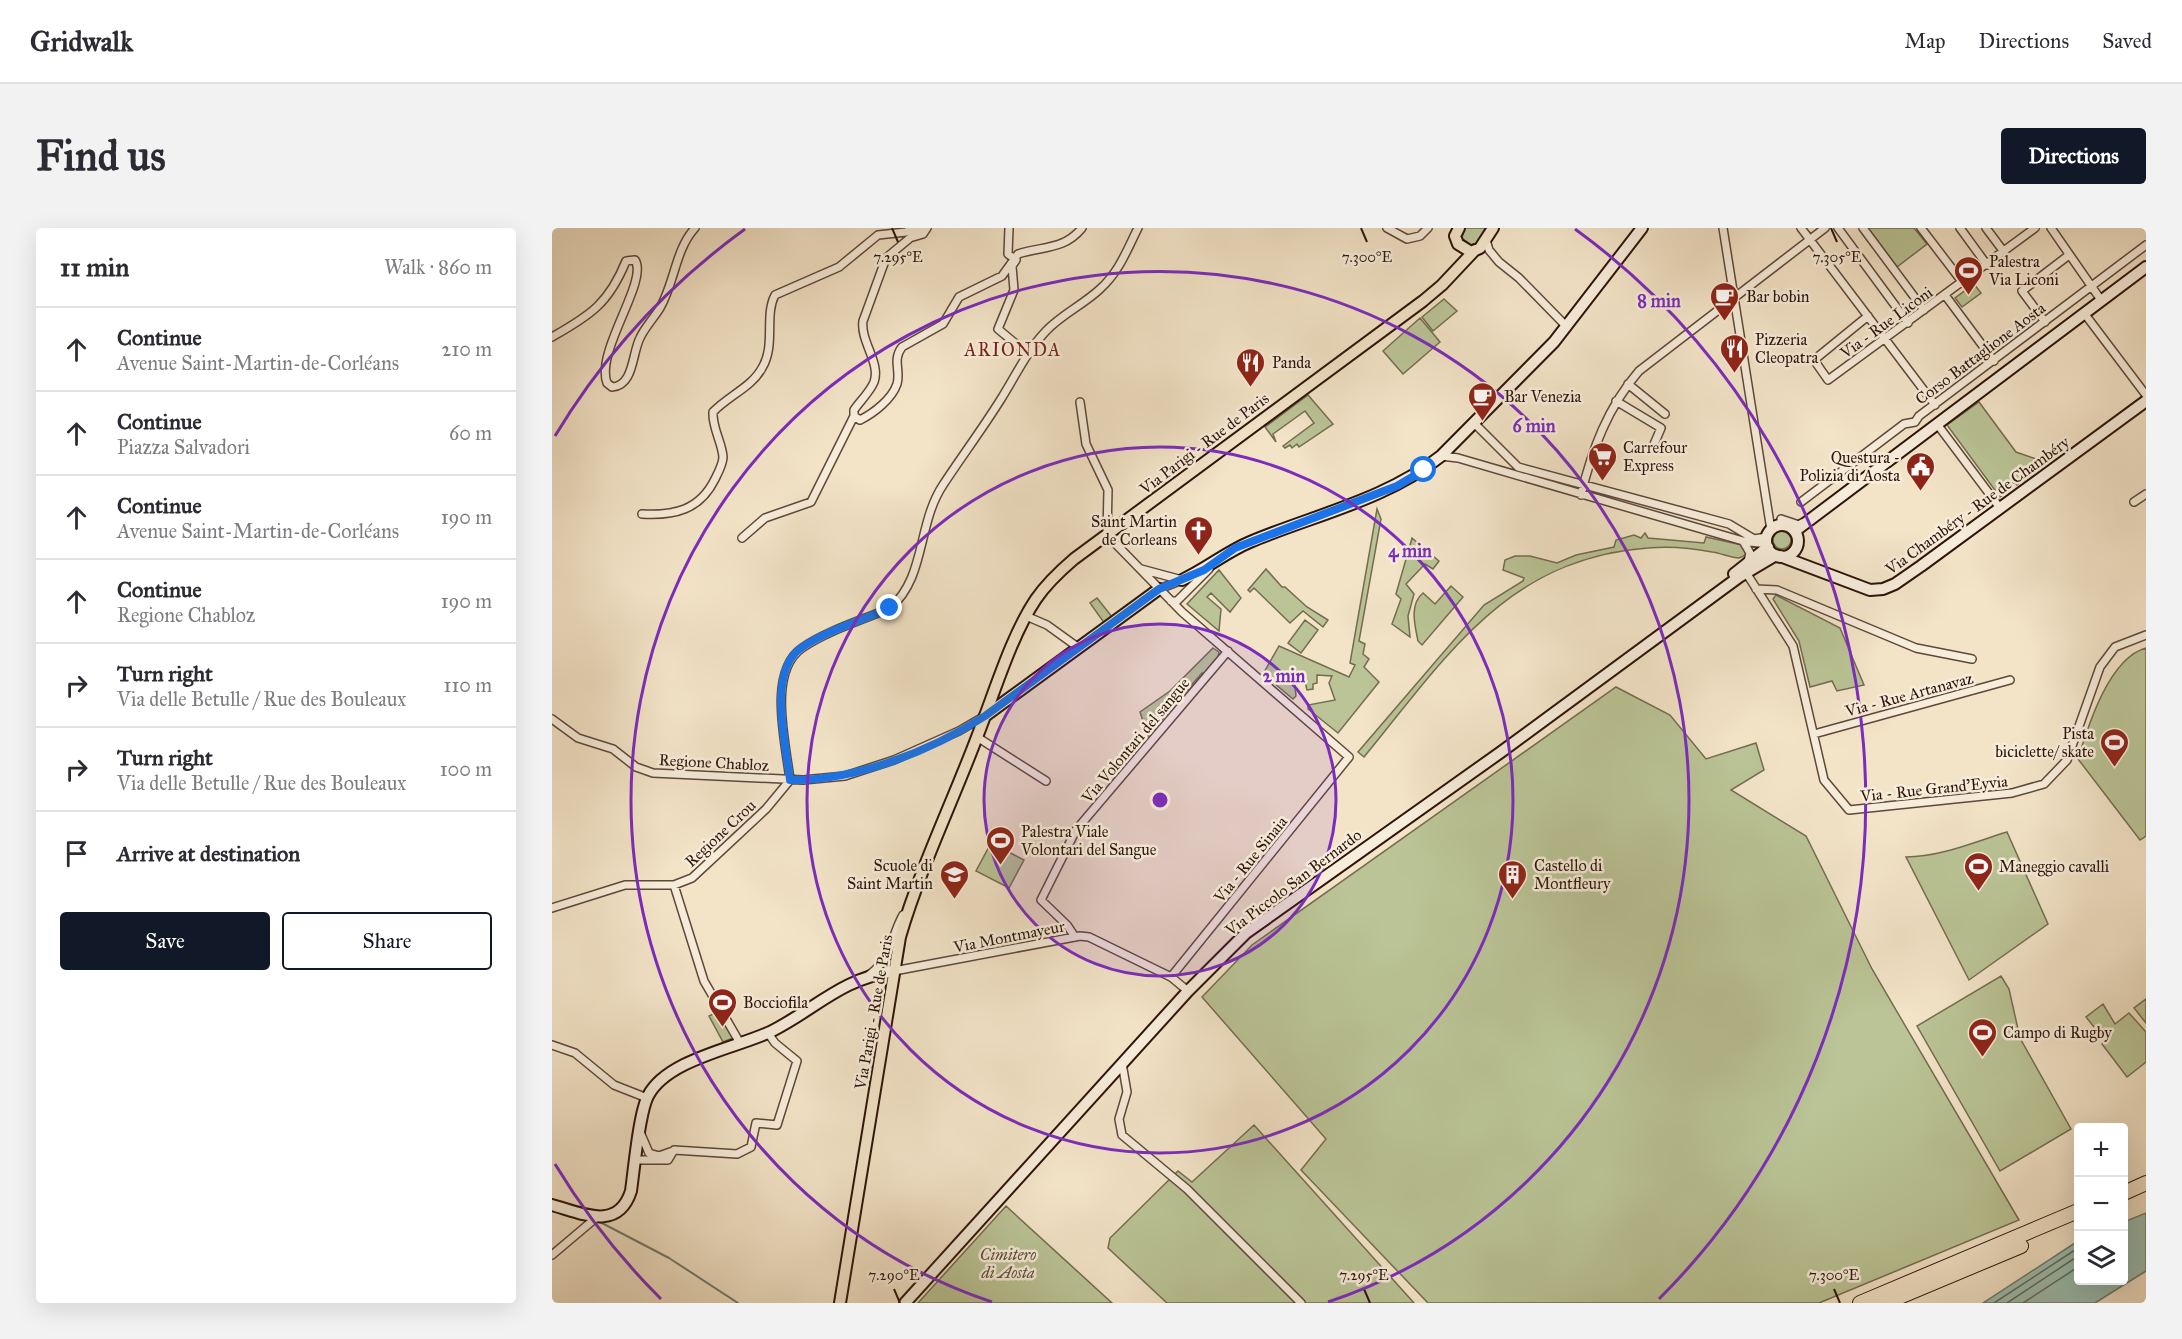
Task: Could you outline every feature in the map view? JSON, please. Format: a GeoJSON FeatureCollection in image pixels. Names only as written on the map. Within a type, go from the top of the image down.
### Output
{"type":"FeatureCollection","features":[{"type":"Feature","properties":{"kind":"highway"},"geometry":{"type":"LineString","coordinates":[[2128,1191],[2146,1183]]}},
{"type":"Feature","properties":{"kind":"highway"},"geometry":{"type":"LineString","coordinates":[[2128,1201],[2146,1194]]}},
{"type":"Feature","properties":{"kind":"highway"},"geometry":{"type":"LineString","coordinates":[[1860,1303],[2074,1214]]}},
{"type":"Feature","properties":{"kind":"highway"},"geometry":{"type":"LineString","coordinates":[[1885,1303],[2074,1224]]}},
{"type":"Feature","properties":{"kind":"main road","name":"Via Parigi - Rue de Paris"},"geometry":{"type":"LineString","coordinates":[[1431,293],[1458,260],[1459,245],[1455,236],[1459,228]]}},
{"type":"Feature","properties":{"kind":"main road","name":"Via Parigi - Rue de Paris"},"geometry":{"type":"LineString","coordinates":[[840,1303],[894,971],[910,902],[1026,616],[1048,582],[1061,570],[1431,293],[1475,251],[1493,228]]}},
{"type":"Feature","properties":{"kind":"main road"},"geometry":{"type":"LineString","coordinates":[[1459,245],[1464,250],[1475,251]]}},
{"type":"Feature","properties":{"kind":"street"},"geometry":{"type":"LineString","coordinates":[[552,336],[591,315],[611,293],[626,261],[635,260],[638,265],[636,283],[607,362],[607,383],[612,387],[621,384],[627,378],[639,339],[661,306],[685,240],[695,228]]}},
{"type":"Feature","properties":{"kind":"street"},"geometry":{"type":"LineString","coordinates":[[642,513],[676,513],[701,501],[711,488],[723,457],[713,412],[762,370],[768,354],[771,310],[775,295],[839,267],[878,236],[906,232],[913,228]]}},
{"type":"Feature","properties":{"kind":"street"},"geometry":{"type":"LineString","coordinates":[[742,538],[765,518],[811,502],[854,416],[854,410],[874,382],[872,361],[861,331],[886,258],[922,228]]}},
{"type":"Feature","properties":{"kind":"street"},"geometry":{"type":"LineString","coordinates":[[912,237],[917,238],[927,228]]}},
{"type":"Feature","properties":{"kind":"street"},"geometry":{"type":"LineString","coordinates":[[1009,228],[1008,254],[1016,260],[1012,266],[1014,290],[999,329],[1028,354]]}},
{"type":"Feature","properties":{"kind":"street"},"geometry":{"type":"LineString","coordinates":[[854,416],[860,420],[871,414],[886,399],[897,383],[897,354],[902,347],[943,324],[959,297],[1002,276],[1012,257],[1029,250],[1057,247],[1074,238],[1082,228]]}},
{"type":"Feature","properties":{"kind":"street"},"geometry":{"type":"LineString","coordinates":[[790,780],[781,693],[782,677],[789,660],[801,648],[890,608],[902,598],[913,577],[932,503],[1028,354],[1047,330],[1101,289],[1125,259],[1138,228]]}},
{"type":"Feature","properties":{"kind":"street"},"geometry":{"type":"LineString","coordinates":[[1387,228],[1407,239],[1420,236],[1428,228]]}},
{"type":"Feature","properties":{"kind":"street"},"geometry":{"type":"LineString","coordinates":[[985,716],[1159,589],[1182,580],[1243,545],[1397,486],[1441,456],[1567,327],[1642,228]]}},
{"type":"Feature","properties":{"kind":"street"},"geometry":{"type":"LineString","coordinates":[[1723,228],[1736,298],[1758,457],[1768,499],[1767,541],[1778,556],[1794,552],[1798,538],[1793,529],[1781,519],[1768,499]]}},
{"type":"Feature","properties":{"kind":"street"},"geometry":{"type":"LineString","coordinates":[[1801,228],[1935,405]]}},
{"type":"Feature","properties":{"kind":"street"},"geometry":{"type":"LineString","coordinates":[[1581,495],[1604,422],[1628,384],[1646,365],[1825,228]]}},
{"type":"Feature","properties":{"kind":"street"},"geometry":{"type":"LineString","coordinates":[[1838,228],[1908,322]]}},
{"type":"Feature","properties":{"kind":"street"},"geometry":{"type":"LineString","coordinates":[[1863,228],[1923,310]]}},
{"type":"Feature","properties":{"kind":"street"},"geometry":{"type":"LineString","coordinates":[[1921,228],[1963,283]]}},
{"type":"Feature","properties":{"kind":"street"},"geometry":{"type":"LineString","coordinates":[[1960,228],[1987,265]]}},
{"type":"Feature","properties":{"kind":"street"},"geometry":{"type":"LineString","coordinates":[[1986,228],[2004,252]]}},
{"type":"Feature","properties":{"kind":"street"},"geometry":{"type":"LineString","coordinates":[[2051,228],[2101,300]]}},
{"type":"Feature","properties":{"kind":"street","name":"Via - Rue Liconi"},"geometry":{"type":"LineString","coordinates":[[1868,316],[1814,360],[1828,380],[1963,283],[2030,229]]}},
{"type":"Feature","properties":{"kind":"street"},"geometry":{"type":"LineString","coordinates":[[1486,239],[1489,250],[1499,262],[1519,278],[1567,327]]}},
{"type":"Feature","properties":{"kind":"street","name":"Corso Battaglione Aosta"},"geometry":{"type":"LineString","coordinates":[[1801,502],[1904,424],[1915,422],[2146,245]]}},
{"type":"Feature","properties":{"kind":"street"},"geometry":{"type":"LineString","coordinates":[[1475,251],[1499,262]]}},
{"type":"Feature","properties":{"kind":"street"},"geometry":{"type":"LineString","coordinates":[[2045,322],[2022,291],[2069,255]]}},
{"type":"Feature","properties":{"kind":"street","name":"Corso Battaglione Aosta"},"geometry":{"type":"LineString","coordinates":[[1793,529],[1825,510],[2146,267]]}},
{"type":"Feature","properties":{"kind":"street"},"geometry":{"type":"LineString","coordinates":[[1945,295],[1994,361]]}},
{"type":"Feature","properties":{"kind":"street"},"geometry":{"type":"LineString","coordinates":[[2084,313],[2146,395]]}},
{"type":"Feature","properties":{"kind":"street"},"geometry":{"type":"LineString","coordinates":[[1628,384],[1665,414]]}},
{"type":"Feature","properties":{"kind":"street"},"geometry":{"type":"LineString","coordinates":[[1616,401],[1661,428],[1652,449]]}},
{"type":"Feature","properties":{"kind":"street","name":"Via Chambéry - Rue de Chambéry"},"geometry":{"type":"LineString","coordinates":[[1778,556],[1870,590],[1883,589],[1921,566],[2146,401]]}},
{"type":"Feature","properties":{"kind":"street"},"geometry":{"type":"LineString","coordinates":[[1080,402],[1086,444],[1108,490],[1107,535],[1182,612],[1228,651]]}},
{"type":"Feature","properties":{"kind":"street"},"geometry":{"type":"LineString","coordinates":[[1915,422],[1925,434]]}},
{"type":"Feature","properties":{"kind":"street"},"geometry":{"type":"LineString","coordinates":[[1474,423],[1518,467],[1729,524],[1754,539],[1767,541]]}},
{"type":"Feature","properties":{"kind":"street"},"geometry":{"type":"LineString","coordinates":[[1938,424],[2000,508]]}},
{"type":"Feature","properties":{"kind":"street"},"geometry":{"type":"LineString","coordinates":[[1441,456],[1458,458],[1743,541],[1767,541]]}},
{"type":"Feature","properties":{"kind":"street"},"geometry":{"type":"LineString","coordinates":[[2134,502],[2146,494]]}},
{"type":"Feature","properties":{"kind":"street","name":"Corso Battaglione Aosta"},"geometry":{"type":"LineString","coordinates":[[1781,519],[1799,525],[1825,510]]}},
{"type":"Feature","properties":{"kind":"street"},"geometry":{"type":"LineString","coordinates":[[1767,541],[1777,526],[1793,529]]}},
{"type":"Feature","properties":{"kind":"street"},"geometry":{"type":"LineString","coordinates":[[1743,541],[1750,554],[1748,561]]}},
{"type":"Feature","properties":{"kind":"street","name":"Via Piccolo San Bernardo"},"geometry":{"type":"LineString","coordinates":[[1706,602],[1767,541]]}},
{"type":"Feature","properties":{"kind":"street","name":"Via Piccolo San Bernardo"},"geometry":{"type":"LineString","coordinates":[[1744,573],[1745,568],[1767,541]]}},
{"type":"Feature","properties":{"kind":"street","name":"Via Piccolo San Bernardo"},"geometry":{"type":"LineString","coordinates":[[905,1303],[1188,991],[1246,933],[1275,910],[1501,752],[1744,573],[1778,556]]}},
{"type":"Feature","properties":{"kind":"street"},"geometry":{"type":"LineString","coordinates":[[1171,601],[1180,598],[1214,563]]}},
{"type":"Feature","properties":{"kind":"street"},"geometry":{"type":"LineString","coordinates":[[1139,568],[1182,580],[1185,584],[1180,598],[1182,612]]}},
{"type":"Feature","properties":{"kind":"street","name":"Via - Rue Grand'Eyvia"},"geometry":{"type":"LineString","coordinates":[[1744,573],[1793,646],[1824,780],[1850,810],[2012,793],[2044,784],[2067,760],[2100,667],[2115,647],[2146,634]]}},
{"type":"Feature","properties":{"kind":"street","name":"Via Piccolo San Bernardo"},"geometry":{"type":"LineString","coordinates":[[1706,602],[1732,585],[1777,590],[1916,648],[1972,659]]}},
{"type":"Feature","properties":{"kind":"street"},"geometry":{"type":"LineString","coordinates":[[1026,616],[1047,624],[1079,648]]}},
{"type":"Feature","properties":{"kind":"street","name":"Via - Rue Sinaia"},"geometry":{"type":"LineString","coordinates":[[1171,977],[1349,757],[1228,651]]}},
{"type":"Feature","properties":{"kind":"street","name":"Via Volontari del sangue"},"geometry":{"type":"LineString","coordinates":[[1075,937],[1067,925],[1041,900],[1076,830],[1228,651]]}},
{"type":"Feature","properties":{"kind":"street","name":"Via - Rue Artanavaz"},"geometry":{"type":"LineString","coordinates":[[1814,734],[2010,680]]}},
{"type":"Feature","properties":{"kind":"street","name":"Regione Chabloz"},"geometry":{"type":"LineString","coordinates":[[552,719],[578,738],[613,749],[636,767],[653,773],[790,780],[845,776],[874,767],[959,731],[985,716]]}},
{"type":"Feature","properties":{"kind":"street"},"geometry":{"type":"LineString","coordinates":[[977,737],[1046,781]]}},
{"type":"Feature","properties":{"kind":"street","name":"Regione Crou"},"geometry":{"type":"LineString","coordinates":[[552,908],[625,885],[674,885],[692,878],[779,796],[790,780]]}},
{"type":"Feature","properties":{"kind":"street"},"geometry":{"type":"LineString","coordinates":[[674,885],[704,981],[740,1043]]}},
{"type":"Feature","properties":{"kind":"street"},"geometry":{"type":"LineString","coordinates":[[869,975],[882,966],[890,952],[896,927],[910,902]]}},
{"type":"Feature","properties":{"kind":"street","name":"Via Montmayeur"},"geometry":{"type":"LineString","coordinates":[[894,971],[1075,937],[1089,937],[1171,977],[1188,991]]}},
{"type":"Feature","properties":{"kind":"street"},"geometry":{"type":"LineString","coordinates":[[552,1205],[597,1217],[609,1216],[628,1201],[647,1098],[656,1084],[713,1052],[768,1033],[851,982],[869,975],[894,971]]}},
{"type":"Feature","properties":{"kind":"street"},"geometry":{"type":"LineString","coordinates":[[640,1132],[649,1154],[667,1155],[675,1150],[737,1154],[751,1147],[756,1123],[777,1125],[797,1060],[775,1043],[768,1033]]}},
{"type":"Feature","properties":{"kind":"street"},"geometry":{"type":"LineString","coordinates":[[552,1045],[575,1053],[614,1085],[647,1098]]}},
{"type":"Feature","properties":{"kind":"street"},"geometry":{"type":"LineString","coordinates":[[1122,1063],[1127,1092],[1119,1119],[1122,1135],[1187,1189],[1300,1303]]}},
{"type":"Feature","properties":{"kind":"street"},"geometry":{"type":"LineString","coordinates":[[636,1160],[668,1160],[675,1150]]}},
{"type":"Feature","properties":{"kind":"street"},"geometry":{"type":"LineString","coordinates":[[552,1255],[597,1217]]}},
{"type":"Feature","properties":{"kind":"green space"},"geometry":{"type":"Polygon","coordinates":[[[1464,228],[1488,228],[1478,243],[1471,245],[1462,238],[1464,228]]]}},
{"type":"Feature","properties":{"kind":"green space"},"geometry":{"type":"Polygon","coordinates":[[[1868,228],[1914,228],[1927,244],[1897,267],[1868,228]]]}},
{"type":"Feature","properties":{"kind":"green space","name":"Palestra Via Liconi"},"geometry":{"type":"Polygon","coordinates":[[[1974,284],[1981,293],[1962,307],[1955,298],[1974,284]]]}},
{"type":"Feature","properties":{"kind":"green space"},"geometry":{"type":"Polygon","coordinates":[[[1444,299],[1457,311],[1433,331],[1422,317],[1444,299]]]}},
{"type":"Feature","properties":{"kind":"green space"},"geometry":{"type":"Polygon","coordinates":[[[1420,318],[1440,342],[1403,374],[1383,351],[1420,318]]]}},
{"type":"Feature","properties":{"kind":"green space"},"geometry":{"type":"Polygon","coordinates":[[[1308,395],[1333,424],[1299,447],[1297,444],[1292,448],[1290,445],[1285,448],[1283,446],[1314,423],[1305,411],[1273,434],[1276,442],[1265,427],[1308,395]]]}},
{"type":"Feature","properties":{"kind":"green space"},"geometry":{"type":"Polygon","coordinates":[[[1979,402],[2016,452],[2048,463],[2017,485],[2014,482],[2009,485],[2011,489],[2000,497],[1947,425],[1979,402]]]}},
{"type":"Feature","properties":{"kind":"green space"},"geometry":{"type":"Polygon","coordinates":[[[1377,509],[1381,519],[1359,641],[1365,644],[1363,654],[1369,659],[1364,667],[1379,682],[1338,733],[1308,709],[1308,705],[1335,700],[1329,683],[1332,676],[1317,675],[1317,683],[1313,684],[1313,689],[1307,690],[1304,677],[1294,675],[1296,696],[1293,699],[1263,674],[1279,646],[1349,677],[1355,665],[1350,663],[1377,509]]]}},
{"type":"Feature","properties":{"kind":"green space"},"geometry":{"type":"Polygon","coordinates":[[[1782,531],[1788,534],[1791,540],[1788,546],[1782,549],[1776,546],[1773,540],[1776,534],[1782,531]]]}},
{"type":"Feature","properties":{"kind":"green space"},"geometry":{"type":"Polygon","coordinates":[[[1645,533],[1648,538],[1704,543],[1706,537],[1742,545],[1747,553],[1739,558],[1688,548],[1648,548],[1599,556],[1556,571],[1518,592],[1484,619],[1423,684],[1364,757],[1358,752],[1484,605],[1523,581],[1524,578],[1503,570],[1505,560],[1515,556],[1530,556],[1557,563],[1576,555],[1614,547],[1616,540],[1634,535],[1641,538],[1645,533]]]}},
{"type":"Feature","properties":{"kind":"green space"},"geometry":{"type":"Polygon","coordinates":[[[1412,538],[1439,561],[1433,569],[1425,564],[1406,584],[1414,594],[1408,616],[1410,637],[1392,624],[1401,599],[1396,594],[1412,538]]]}},
{"type":"Feature","properties":{"kind":"green space"},"geometry":{"type":"Polygon","coordinates":[[[1266,569],[1282,587],[1328,620],[1323,627],[1303,611],[1290,623],[1254,588],[1250,592],[1248,590],[1266,569]]]}},
{"type":"Feature","properties":{"kind":"green space"},"geometry":{"type":"Polygon","coordinates":[[[1219,570],[1241,598],[1230,612],[1211,593],[1207,597],[1221,609],[1219,631],[1187,604],[1219,570]]]}},
{"type":"Feature","properties":{"kind":"green space"},"geometry":{"type":"Polygon","coordinates":[[[1451,586],[1463,597],[1422,645],[1418,641],[1415,622],[1416,603],[1423,593],[1435,604],[1451,586]]]}},
{"type":"Feature","properties":{"kind":"green space"},"geometry":{"type":"Polygon","coordinates":[[[1776,595],[1840,628],[1864,685],[1837,691],[1832,681],[1810,687],[1799,641],[1773,599],[1776,595]]]}},
{"type":"Feature","properties":{"kind":"green space"},"geometry":{"type":"Polygon","coordinates":[[[1097,598],[1113,618],[1105,624],[1090,603],[1097,598]]]}},
{"type":"Feature","properties":{"kind":"green space"},"geometry":{"type":"Polygon","coordinates":[[[1305,620],[1318,630],[1301,653],[1288,643],[1305,620]]]}},
{"type":"Feature","properties":{"kind":"green space"},"geometry":{"type":"Polygon","coordinates":[[[1213,648],[1219,652],[1218,658],[1204,674],[1202,673],[1148,736],[1140,712],[1170,691],[1213,648]]]}},
{"type":"Feature","properties":{"kind":"green space","name":"Pista biciclette/ skate"},"geometry":{"type":"Polygon","coordinates":[[[2146,648],[2146,836],[2140,840],[2078,759],[2094,712],[2111,679],[2133,654],[2146,648]]]}},
{"type":"Feature","properties":{"kind":"green space"},"geometry":{"type":"Polygon","coordinates":[[[1616,687],[1670,715],[1706,759],[1756,743],[1764,770],[1731,790],[1806,836],[1872,969],[2019,1220],[1819,1303],[1428,1303],[1301,1170],[1326,1139],[1202,997],[1252,945],[1616,687]]]}},
{"type":"Feature","properties":{"kind":"green space","name":"Maneggio cavalli"},"geometry":{"type":"Polygon","coordinates":[[[2007,832],[2048,924],[1969,980],[1906,857],[1944,852],[2007,832]]]}},
{"type":"Feature","properties":{"kind":"green space","name":"Palestra Viale Volontari del Sangue"},"geometry":{"type":"Polygon","coordinates":[[[991,843],[1024,860],[1009,888],[976,871],[991,843]]]}},
{"type":"Feature","properties":{"kind":"green space","name":"Campo di Rugby"},"geometry":{"type":"Polygon","coordinates":[[[2001,976],[2009,989],[2020,1038],[2071,1129],[2000,1171],[1917,1026],[2001,976]]]}},
{"type":"Feature","properties":{"kind":"green space"},"geometry":{"type":"Polygon","coordinates":[[[2146,999],[2146,1023],[2134,1008],[2146,999]]]}},
{"type":"Feature","properties":{"kind":"green space"},"geometry":{"type":"Polygon","coordinates":[[[2103,1004],[2115,1024],[2129,1013],[2146,1032],[2146,1062],[2127,1077],[2102,1044],[2105,1041],[2086,1017],[2103,1004]]]}},
{"type":"Feature","properties":{"kind":"green space","name":"Bocciofila"},"geometry":{"type":"Polygon","coordinates":[[[719,1011],[733,1038],[723,1042],[709,1016],[719,1011]]]}},
{"type":"Feature","properties":{"kind":"green space"},"geometry":{"type":"Polygon","coordinates":[[[1254,1125],[1414,1303],[1167,1303],[1108,1248],[1110,1238],[1178,1171],[1192,1182],[1254,1125]]]}},
{"type":"Feature","properties":{"kind":"green space","name":"Cimitero di Aosta"},"geometry":{"type":"Polygon","coordinates":[[[1006,1206],[1112,1303],[918,1303],[1006,1206]]]}},
{"type":"Feature","properties":{"kind":"water"},"geometry":{"type":"Polygon","coordinates":[[[2146,1213],[2146,1271],[2128,1282],[2128,1231],[2128,1220],[2146,1213]]]}},
{"type":"Feature","properties":{"kind":"water"},"geometry":{"type":"Polygon","coordinates":[[[2074,1244],[2074,1285],[2124,1285],[2095,1303],[1983,1303],[2074,1244]]]}},
{"type":"Feature","properties":{"kind":"waterway"},"geometry":{"type":"LineString","coordinates":[[598,1221],[669,1258],[738,1303]]}},
{"type":"Feature","properties":{"kind":"place","name":"Palestra Via Liconi"},"geometry":{"type":"Point","coordinates":[1968,296]}},
{"type":"Feature","properties":{"kind":"place","name":"Bar bobin"},"geometry":{"type":"Point","coordinates":[1725,322]}},
{"type":"Feature","properties":{"kind":"place","name":"Pizzeria Cleopatra"},"geometry":{"type":"Point","coordinates":[1734,374]}},
{"type":"Feature","properties":{"kind":"place","name":"Panda"},"geometry":{"type":"Point","coordinates":[1251,388]}},
{"type":"Feature","properties":{"kind":"place","name":"Bar Venezia"},"geometry":{"type":"Point","coordinates":[1483,422]}},
{"type":"Feature","properties":{"kind":"place","name":"Carrefour Express"},"geometry":{"type":"Point","coordinates":[1602,482]}},
{"type":"Feature","properties":{"kind":"place","name":"Questura - Polizia di Aosta"},"geometry":{"type":"Point","coordinates":[1921,492]}},
{"type":"Feature","properties":{"kind":"place","name":"Saint Martin de Corleans"},"geometry":{"type":"Point","coordinates":[1198,556]}},
{"type":"Feature","properties":{"kind":"place","name":"Pista biciclette/ skate"},"geometry":{"type":"Point","coordinates":[2115,768]}},
{"type":"Feature","properties":{"kind":"place","name":"Palestra Viale Volontari del Sangue"},"geometry":{"type":"Point","coordinates":[1000,866]}},
{"type":"Feature","properties":{"kind":"place","name":"Maneggio cavalli"},"geometry":{"type":"Point","coordinates":[1978,892]}},
{"type":"Feature","properties":{"kind":"place","name":"Scuole di Saint Martin"},"geometry":{"type":"Point","coordinates":[954,900]}},
{"type":"Feature","properties":{"kind":"place","name":"Castello di Montfleury"},"geometry":{"type":"Point","coordinates":[1513,900]}},
{"type":"Feature","properties":{"kind":"place","name":"Bocciofila"},"geometry":{"type":"Point","coordinates":[722,1028]}},
{"type":"Feature","properties":{"kind":"place","name":"Campo di Rugby"},"geometry":{"type":"Point","coordinates":[1982,1058]}},
{"type":"Feature","properties":{"kind":"district","name":"ARIONDA"},"geometry":{"type":"Point","coordinates":[1013,350]}},
{"type":"Feature","properties":{"kind":"route"},"geometry":{"type":"LineString","coordinates":[[890,608],[801,648],[789,660],[782,677],[781,693],[790,780],[845,776],[894,760],[959,731],[985,716],[1159,589],[1204,570],[1235,548],[1397,486],[1424,470]]}}]}
